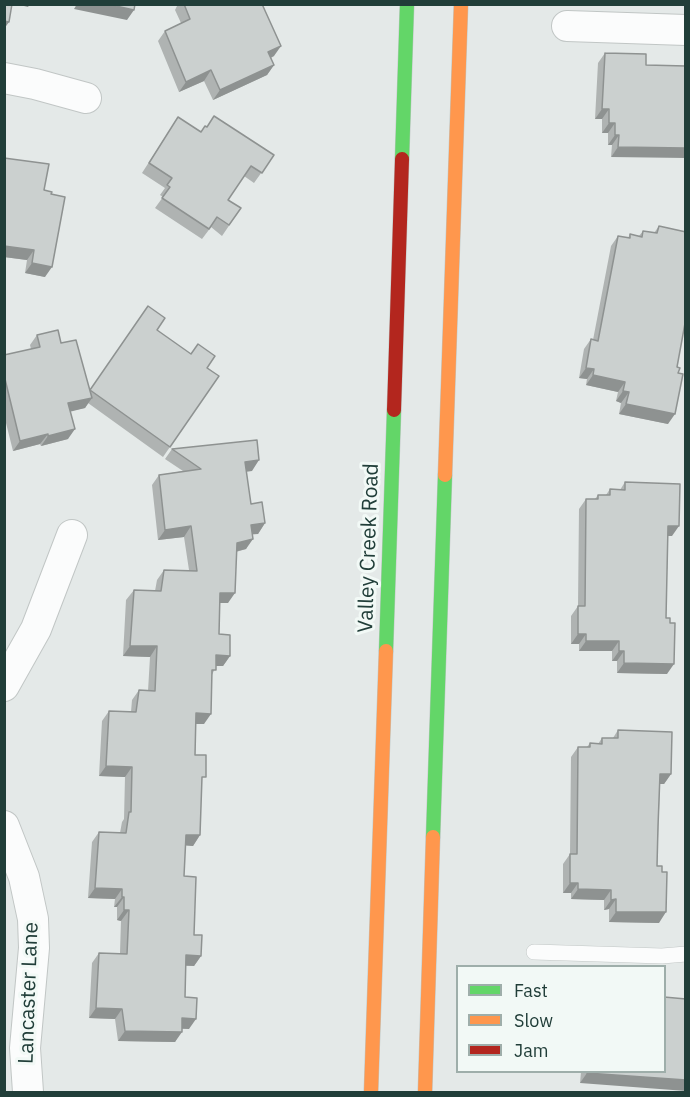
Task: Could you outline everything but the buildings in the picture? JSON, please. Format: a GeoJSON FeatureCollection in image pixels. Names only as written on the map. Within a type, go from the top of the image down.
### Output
{"type":"FeatureCollection","features":[{"type":"Feature","properties":{"kind":"main road","name":"Valley Creek Road"},"geometry":{"type":"LineString","coordinates":[[371,1092],[407,4]]}},
{"type":"Feature","properties":{"kind":"main road"},"geometry":{"type":"LineString","coordinates":[[425,1092],[461,4]]}},
{"type":"Feature","properties":{"kind":"street"},"geometry":{"type":"LineString","coordinates":[[567,26],[686,30]]}},
{"type":"Feature","properties":{"kind":"street"},"geometry":{"type":"LineString","coordinates":[[4,78],[86,98]]}},
{"type":"Feature","properties":{"kind":"street"},"geometry":{"type":"LineString","coordinates":[[4,686],[36,628],[72,535]]}},
{"type":"Feature","properties":{"kind":"street","name":"Lancaster Lane"},"geometry":{"type":"LineString","coordinates":[[4,826],[21,865],[33,919],[34,948],[25,1048],[28,1092]]}},
{"type":"Feature","properties":{"kind":"lane"},"geometry":{"type":"LineString","coordinates":[[534,952],[662,956],[686,954]]}},
{"type":"Feature","properties":{"kind":"traffic: fast"},"geometry":{"type":"LineString","coordinates":[[402,159],[407,4]]}},
{"type":"Feature","properties":{"kind":"traffic: fast"},"geometry":{"type":"LineString","coordinates":[[386,651],[394,410]]}},
{"type":"Feature","properties":{"kind":"traffic: fast"},"geometry":{"type":"LineString","coordinates":[[433,837],[445,475]]}},
{"type":"Feature","properties":{"kind":"traffic: slow"},"geometry":{"type":"LineString","coordinates":[[445,475],[461,4]]}},
{"type":"Feature","properties":{"kind":"traffic: slow"},"geometry":{"type":"LineString","coordinates":[[371,1092],[386,651]]}},
{"type":"Feature","properties":{"kind":"traffic: slow"},"geometry":{"type":"LineString","coordinates":[[425,1092],[433,837]]}},
{"type":"Feature","properties":{"kind":"traffic: jam"},"geometry":{"type":"LineString","coordinates":[[394,410],[402,159]]}}]}
